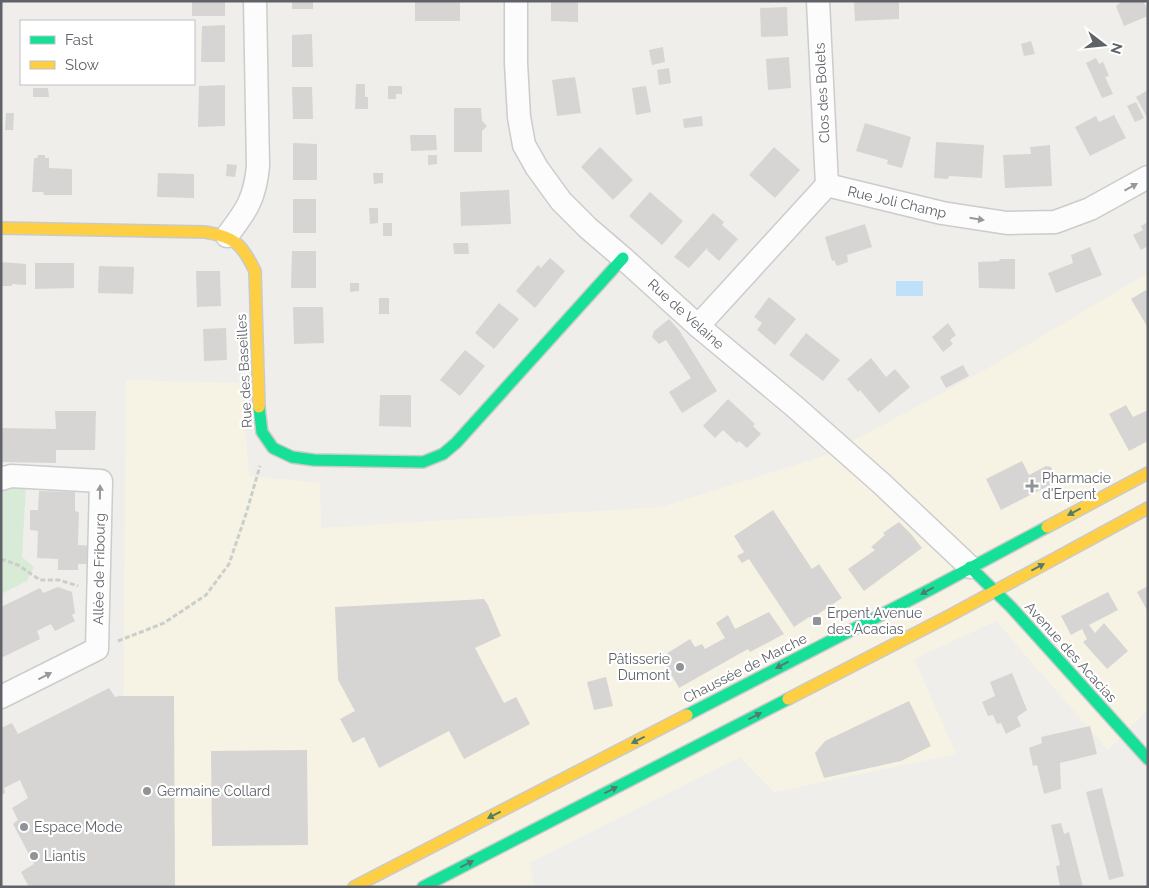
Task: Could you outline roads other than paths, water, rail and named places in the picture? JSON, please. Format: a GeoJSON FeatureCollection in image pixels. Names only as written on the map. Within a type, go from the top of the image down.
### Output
{"type":"FeatureCollection","features":[{"type":"Feature","properties":{"kind":"main road","name":"Rue des Baseilles"},"geometry":{"type":"LineString","coordinates":[[1,228],[205,232],[227,236],[246,249],[255,271],[259,413],[262,432],[273,448],[292,458],[314,460],[424,462],[443,454],[456,443],[623,258]]}},
{"type":"Feature","properties":{"kind":"main road","name":"Chaussée de Marche"},"geometry":{"type":"LineString","coordinates":[[354,887],[970,568],[1148,473]]}},
{"type":"Feature","properties":{"kind":"main road"},"geometry":{"type":"LineString","coordinates":[[423,887],[995,591],[1148,508]]}},
{"type":"Feature","properties":{"kind":"main road","name":"Avenue des Acacias"},"geometry":{"type":"LineString","coordinates":[[970,568],[995,591],[1148,759]]}},
{"type":"Feature","properties":{"kind":"street"},"geometry":{"type":"LineString","coordinates":[[227,236],[250,203],[256,184],[258,166],[255,1]]}},
{"type":"Feature","properties":{"kind":"street","name":"Rue de Velaine"},"geometry":{"type":"LineString","coordinates":[[516,1],[516,63],[519,117],[524,145],[537,168],[560,201],[698,326],[794,406],[882,484],[970,568]]}},
{"type":"Feature","properties":{"kind":"street","name":"Clos des Bolets"},"geometry":{"type":"LineString","coordinates":[[818,1],[827,185]]}},
{"type":"Feature","properties":{"kind":"street","name":"Rue Joli Champ"},"geometry":{"type":"LineString","coordinates":[[827,185],[942,213],[1007,223],[1055,222],[1090,209],[1148,177]]}},
{"type":"Feature","properties":{"kind":"street"},"geometry":{"type":"LineString","coordinates":[[698,326],[827,185]]}},
{"type":"Feature","properties":{"kind":"street","name":"Allée de Fribourg"},"geometry":{"type":"LineString","coordinates":[[1,479],[11,476],[101,481],[97,649],[1,698]]}},
{"type":"Feature","properties":{"kind":"water"},"geometry":{"type":"Polygon","coordinates":[[[896,281],[923,281],[923,296],[896,296],[896,281]]]}},
{"type":"Feature","properties":{"kind":"place","name":"Pharmacie d'Erpent"},"geometry":{"type":"Point","coordinates":[1032,486]}},
{"type":"Feature","properties":{"kind":"place","name":"Erpent Avenue des Acacias"},"geometry":{"type":"Point","coordinates":[817,621]}},
{"type":"Feature","properties":{"kind":"place","name":"Pâtisserie Dumont"},"geometry":{"type":"Point","coordinates":[680,667]}},
{"type":"Feature","properties":{"kind":"place","name":"Germaine Collard"},"geometry":{"type":"Point","coordinates":[147,791]}},
{"type":"Feature","properties":{"kind":"place","name":"Espace Mode"},"geometry":{"type":"Point","coordinates":[24,827]}},
{"type":"Feature","properties":{"kind":"place","name":"Liantis"},"geometry":{"type":"Point","coordinates":[34,856]}}]}
